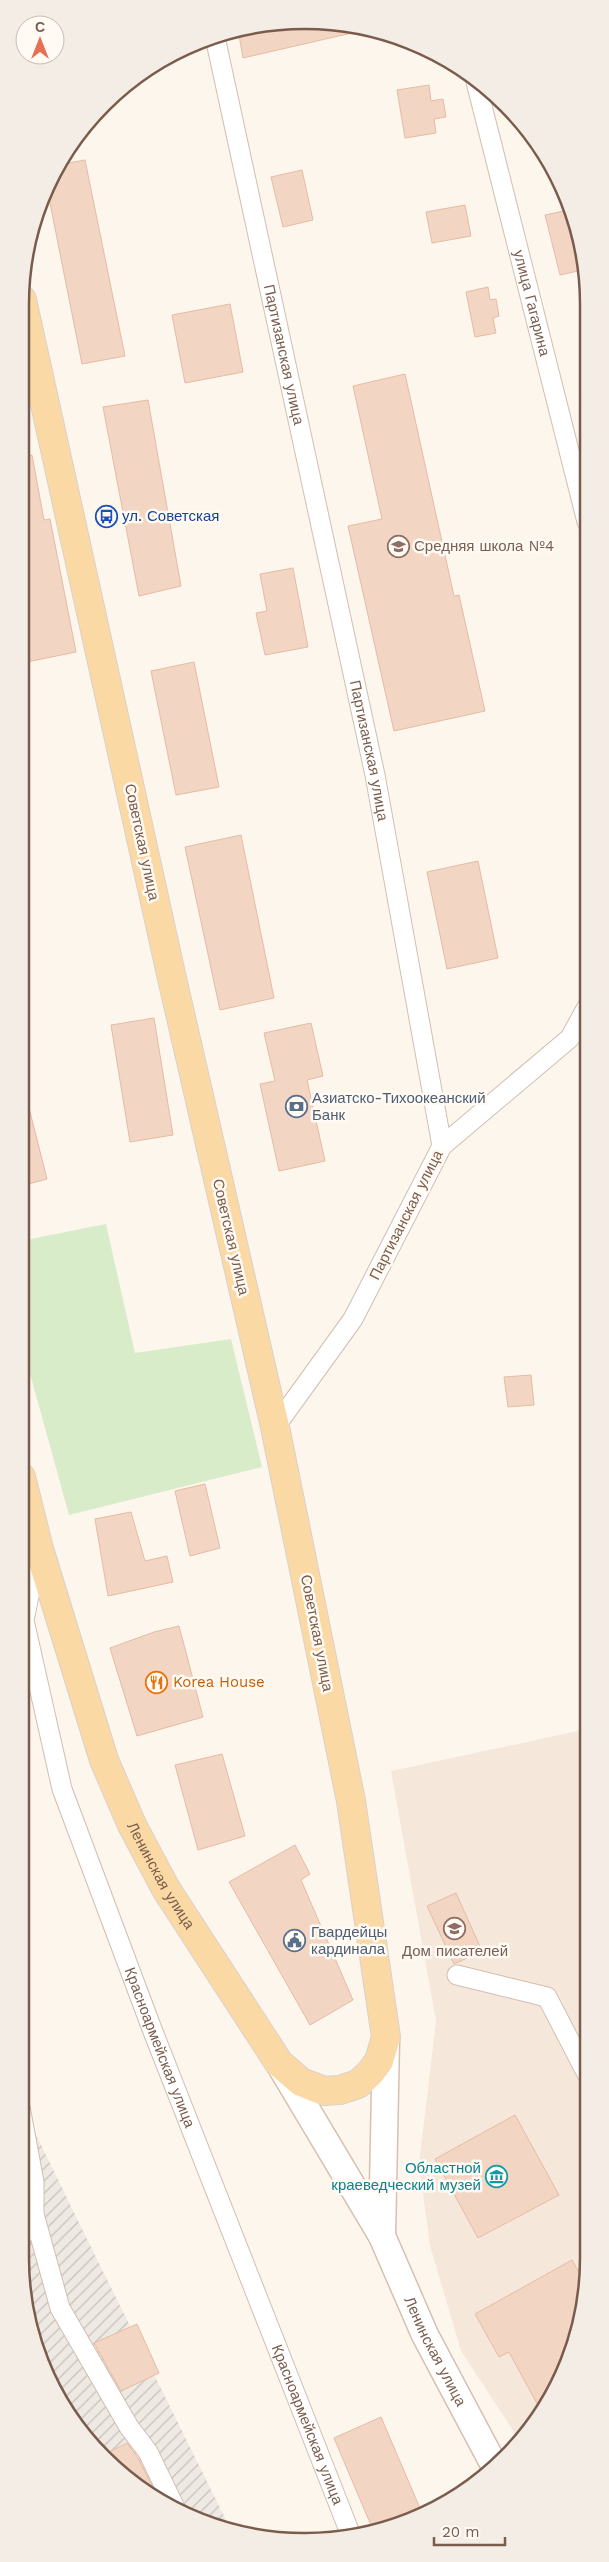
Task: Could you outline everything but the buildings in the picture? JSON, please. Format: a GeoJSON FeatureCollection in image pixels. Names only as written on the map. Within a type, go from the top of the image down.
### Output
{"type":"FeatureCollection","features":[{"type":"Feature","properties":{"kind":"main road","name":"Советская улица"},"geometry":{"type":"LineString","coordinates":[[29,332],[171,974],[275,1427],[351,1801],[386,2037],[379,2061],[370,2072],[358,2084],[340,2090],[324,2091],[301,2082],[278,2063]]}},
{"type":"Feature","properties":{"kind":"main road","name":"Ленинская улица"},"geometry":{"type":"LineString","coordinates":[[29,1509],[39,1549],[104,1760],[132,1825],[166,1889],[278,2063],[382,2236],[425,2335],[491,2460]]}},
{"type":"Feature","properties":{"kind":"main road","name":"Ленинская улица"},"geometry":{"type":"LineString","coordinates":[[382,2236],[386,2037]]}},
{"type":"Feature","properties":{"kind":"street","name":"Партизанская улица"},"geometry":{"type":"LineString","coordinates":[[216,43],[375,775],[442,1146],[353,1318],[275,1427]]}},
{"type":"Feature","properties":{"kind":"street","name":"улица Гагарина"},"geometry":{"type":"LineString","coordinates":[[478,91],[580,464]]}},
{"type":"Feature","properties":{"kind":"street"},"geometry":{"type":"LineString","coordinates":[[442,1146],[570,1038],[580,1020]]}},
{"type":"Feature","properties":{"kind":"street","name":"Красноармейская улица"},"geometry":{"type":"LineString","coordinates":[[29,1596],[39,1549]]}},
{"type":"Feature","properties":{"kind":"street","name":"Красноармейская улица"},"geometry":{"type":"LineString","coordinates":[[29,1642],[62,1789],[152,2029],[349,2530]]}},
{"type":"Feature","properties":{"kind":"street"},"geometry":{"type":"LineString","coordinates":[[457,1976],[547,1997],[580,2062]]}},
{"type":"Feature","properties":{"kind":"street"},"geometry":{"type":"LineString","coordinates":[[29,2155],[34,2182],[34,2214],[60,2308],[129,2427],[148,2452],[171,2498]]}},
{"type":"Feature","properties":{"kind":"street"},"geometry":{"type":"LineString","coordinates":[[29,2223],[34,2214]]}},
{"type":"Feature","properties":{"kind":"shaded area"},"geometry":{"type":"Polygon","coordinates":[[[580,1730],[580,2276],[575,2311],[566,2346],[552,2379],[534,2411],[516,2434],[461,2351],[430,2246],[419,2164],[436,2021],[391,1771],[580,1730]]]}},
{"type":"Feature","properties":{"kind":"shaded area"},"geometry":{"type":"Polygon","coordinates":[[[29,2120],[227,2522],[183,2505],[151,2487],[123,2465],[97,2439],[75,2411],[57,2379],[38,2329],[29,2276],[29,2120]]]}},
{"type":"Feature","properties":{"kind":"green space"},"geometry":{"type":"Polygon","coordinates":[[[106,1224],[135,1353],[231,1339],[262,1467],[69,1515],[29,1370],[29,1239],[106,1224]]]}},
{"type":"Feature","properties":{"kind":"place","name":"ул. Советская"},"geometry":{"type":"Point","coordinates":[106,516]}},
{"type":"Feature","properties":{"kind":"place","name":"Средняя школа №4"},"geometry":{"type":"Point","coordinates":[398,546]}},
{"type":"Feature","properties":{"kind":"place","name":"Азиатско-Тихоокеанский Банк"},"geometry":{"type":"Point","coordinates":[296,1107]}},
{"type":"Feature","properties":{"kind":"place","name":"Korea House"},"geometry":{"type":"Point","coordinates":[157,1682]}},
{"type":"Feature","properties":{"kind":"place","name":"Дом писателей"},"geometry":{"type":"Point","coordinates":[455,1928]}},
{"type":"Feature","properties":{"kind":"place","name":"Гвардейцы кардинала"},"geometry":{"type":"Point","coordinates":[295,1941]}},
{"type":"Feature","properties":{"kind":"place","name":"Областной краеведческий музей"},"geometry":{"type":"Point","coordinates":[497,2177]}}]}
